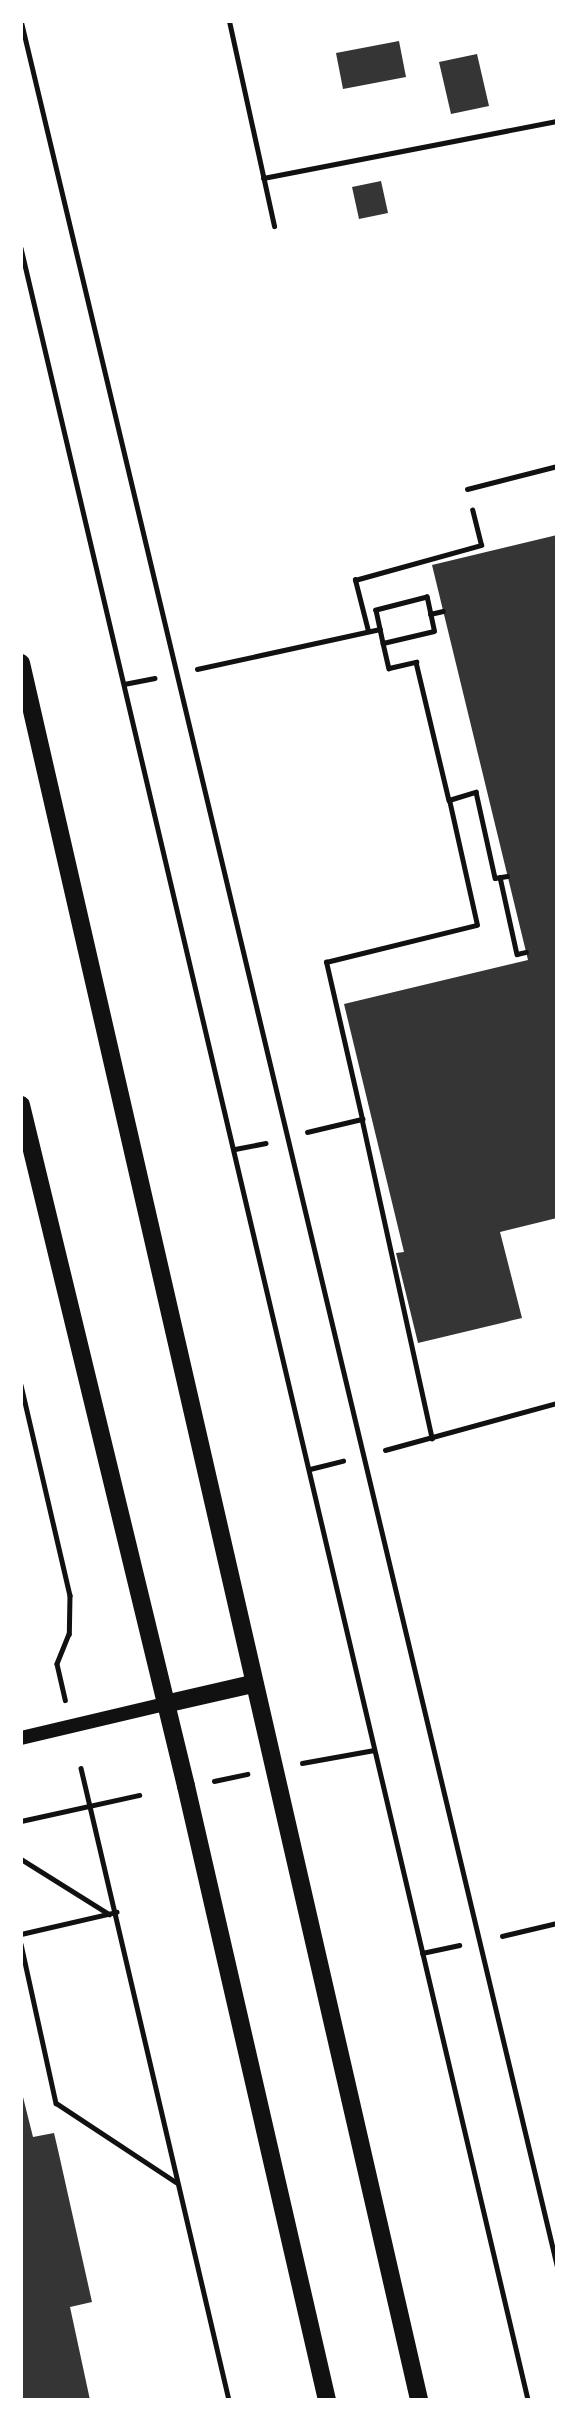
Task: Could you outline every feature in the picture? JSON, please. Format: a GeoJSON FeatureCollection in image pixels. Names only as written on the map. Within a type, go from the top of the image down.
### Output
{"type":"FeatureCollection","features":[{"type":"Feature","properties":{"kind":"main road"},"geometry":{"type":"LineString","coordinates":[[21,663],[252,1684],[419,2400]]}},
{"type":"Feature","properties":{"kind":"main road"},"geometry":{"type":"LineString","coordinates":[[21,1105],[165,1704],[327,2400]]}},
{"type":"Feature","properties":{"kind":"main road"},"geometry":{"type":"LineString","coordinates":[[21,1738],[252,1684]]}},
{"type":"Feature","properties":{"kind":"lane"},"geometry":{"type":"LineString","coordinates":[[229,21],[274,226]]}},
{"type":"Feature","properties":{"kind":"lane"},"geometry":{"type":"LineString","coordinates":[[21,22],[557,2266]]}},
{"type":"Feature","properties":{"kind":"lane"},"geometry":{"type":"LineString","coordinates":[[263,178],[557,121]]}},
{"type":"Feature","properties":{"kind":"lane"},"geometry":{"type":"LineString","coordinates":[[467,489],[557,466]]}},
{"type":"Feature","properties":{"kind":"path"},"geometry":{"type":"LineString","coordinates":[[21,248],[528,2400]]}},
{"type":"Feature","properties":{"kind":"path"},"geometry":{"type":"LineString","coordinates":[[368,631],[355,580],[481,545],[467,489]]}},
{"type":"Feature","properties":{"kind":"path"},"geometry":{"type":"LineString","coordinates":[[383,643],[434,631],[427,597],[376,610],[383,643],[389,668],[416,662],[477,925],[326,962],[432,1438],[557,1403]]}},
{"type":"Feature","properties":{"kind":"path"},"geometry":{"type":"LineString","coordinates":[[430,614],[443,611]]}},
{"type":"Feature","properties":{"kind":"path"},"geometry":{"type":"LineString","coordinates":[[124,684],[380,629]]}},
{"type":"Feature","properties":{"kind":"path"},"geometry":{"type":"LineString","coordinates":[[449,800],[476,792],[495,878],[504,876],[517,954],[526,952]]}},
{"type":"Feature","properties":{"kind":"path"},"geometry":{"type":"LineString","coordinates":[[235,1149],[362,1119]]}},
{"type":"Feature","properties":{"kind":"path"},"geometry":{"type":"LineString","coordinates":[[21,1385],[70,1595],[69,1634],[57,1664],[66,1704]]}},
{"type":"Feature","properties":{"kind":"path"},"geometry":{"type":"LineString","coordinates":[[302,1764],[373,1750]]}},
{"type":"Feature","properties":{"kind":"path"},"geometry":{"type":"LineString","coordinates":[[81,1768],[229,2400]]}},
{"type":"Feature","properties":{"kind":"path"},"geometry":{"type":"LineString","coordinates":[[210,1782],[247,1774]]}},
{"type":"Feature","properties":{"kind":"path"},"geometry":{"type":"LineString","coordinates":[[21,1821],[139,1795]]}},
{"type":"Feature","properties":{"kind":"path"},"geometry":{"type":"LineString","coordinates":[[21,1859],[109,1914]]}},
{"type":"Feature","properties":{"kind":"path"},"geometry":{"type":"LineString","coordinates":[[21,1934],[116,1912]]}},
{"type":"Feature","properties":{"kind":"path"},"geometry":{"type":"LineString","coordinates":[[21,1944],[56,2103],[177,2182]]}},
{"type":"Feature","properties":{"kind":"building"},"geometry":{"type":"Polygon","coordinates":[[[399,41],[406,77],[343,89],[336,53],[399,41]]]}},
{"type":"Feature","properties":{"kind":"building"},"geometry":{"type":"Polygon","coordinates":[[[477,54],[489,106],[451,114],[439,62],[477,54]]]}},
{"type":"Feature","properties":{"kind":"building"},"geometry":{"type":"Polygon","coordinates":[[[381,181],[388,213],[359,219],[352,187],[381,181]]]}},
{"type":"Feature","properties":{"kind":"building"},"geometry":{"type":"Polygon","coordinates":[[[557,535],[557,1218],[500,1232],[522,1318],[418,1343],[396,1253],[404,1252],[344,1004],[528,960],[432,565],[557,535]]]}},
{"type":"Feature","properties":{"kind":"building"},"geometry":{"type":"Polygon","coordinates":[[[21,2089],[33,2137],[54,2133],[92,2302],[70,2307],[90,2400],[21,2400],[21,2089]]]}}]}
